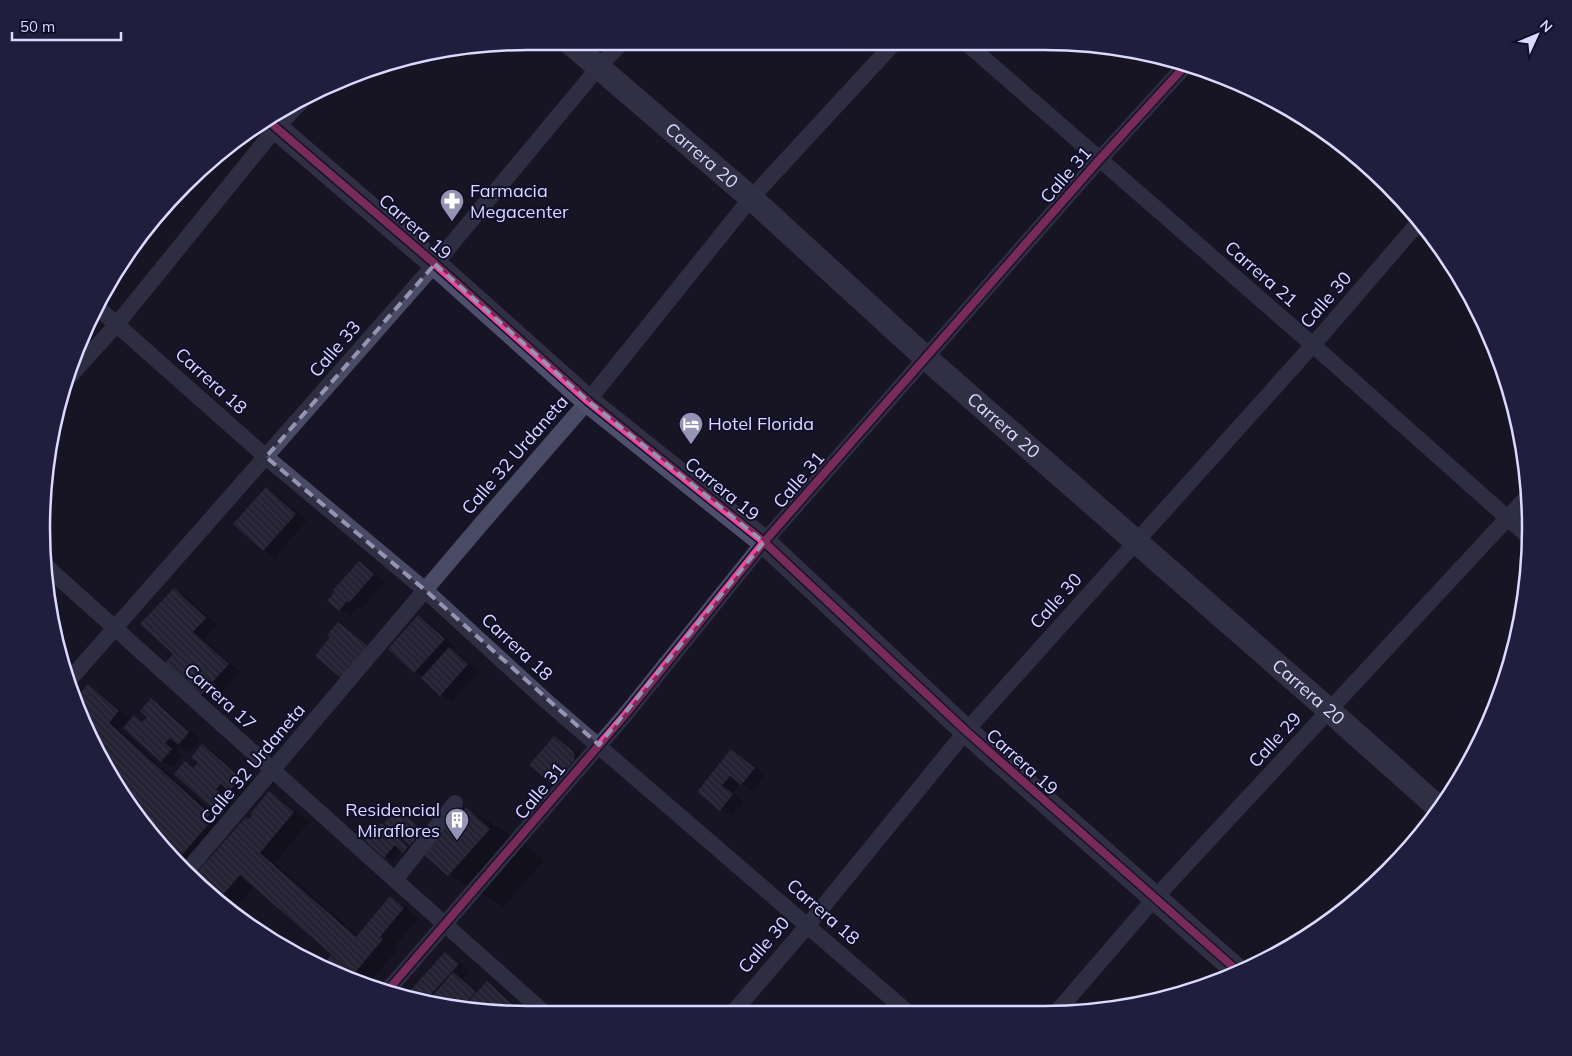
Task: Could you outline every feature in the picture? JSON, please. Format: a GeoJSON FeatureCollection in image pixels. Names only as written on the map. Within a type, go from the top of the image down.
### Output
{"type":"FeatureCollection","features":[{"type":"Feature","properties":{"kind":"street","name":"Carrera 20"},"geometry":{"type":"LineString","coordinates":[[578,50],[751,198],[926,358],[1434,804]]}},
{"type":"Feature","properties":{"kind":"street","name":"Calle 33"},"geometry":{"type":"LineString","coordinates":[[73,676],[435,264],[615,50]]}},
{"type":"Feature","properties":{"kind":"street","name":"Calle 32 Urdaneta"},"geometry":{"type":"LineString","coordinates":[[191,867],[588,401],[751,198],[888,50]]}},
{"type":"Feature","properties":{"kind":"street","name":"Carrera 21"},"geometry":{"type":"LineString","coordinates":[[974,50],[1313,345],[1522,531]]}},
{"type":"Feature","properties":{"kind":"street","name":"Calle 31"},"geometry":{"type":"LineString","coordinates":[[391,986],[625,716],[764,542],[1099,160],[1181,70]]}},
{"type":"Feature","properties":{"kind":"street","name":"Carrera 19"},"geometry":{"type":"LineString","coordinates":[[272,125],[435,264],[588,401],[764,542],[966,731],[1233,967]]}},
{"type":"Feature","properties":{"kind":"street"},"geometry":{"type":"LineString","coordinates":[[77,368],[117,324],[269,127]]}},
{"type":"Feature","properties":{"kind":"street","name":"Calle 30"},"geometry":{"type":"LineString","coordinates":[[739,1006],[808,925],[966,731],[1313,345],[1415,227]]}},
{"type":"Feature","properties":{"kind":"street","name":"Carrera 18"},"geometry":{"type":"LineString","coordinates":[[102,311],[266,457],[425,590],[545,700],[901,1006]]}},
{"type":"Feature","properties":{"kind":"street","name":"Calle 29"},"geometry":{"type":"LineString","coordinates":[[1062,1005],[1154,899],[1521,503]]}},
{"type":"Feature","properties":{"kind":"street","name":"Carrera 17"},"geometry":{"type":"LineString","coordinates":[[52,572],[537,1006]]}},
{"type":"Feature","properties":{"kind":"street"},"geometry":{"type":"LineString","coordinates":[[394,880],[455,803]]}},
{"type":"Feature","properties":{"kind":"highlighted area"},"geometry":{"type":"Polygon","coordinates":[[[435,264],[588,401],[764,542],[599,745],[425,590],[266,457],[435,264]]]}},
{"type":"Feature","properties":{"kind":"building"},"geometry":{"type":"Polygon","coordinates":[[[266,487],[296,514],[263,551],[233,524],[266,487]]]}},
{"type":"Feature","properties":{"kind":"building"},"geometry":{"type":"Polygon","coordinates":[[[359,561],[374,574],[349,603],[347,601],[339,611],[327,601],[335,591],[333,590],[359,561]]]}},
{"type":"Feature","properties":{"kind":"building"},"geometry":{"type":"Polygon","coordinates":[[[174,588],[206,618],[193,632],[229,664],[198,698],[163,665],[173,654],[140,624],[174,588]]]}},
{"type":"Feature","properties":{"kind":"building"},"geometry":{"type":"Polygon","coordinates":[[[418,615],[445,639],[414,673],[388,649],[418,615]]]}},
{"type":"Feature","properties":{"kind":"building"},"geometry":{"type":"Polygon","coordinates":[[[338,622],[368,646],[341,678],[315,656],[330,637],[327,635],[338,622]]]}},
{"type":"Feature","properties":{"kind":"building"},"geometry":{"type":"Polygon","coordinates":[[[449,647],[468,664],[440,696],[421,678],[449,647]]]}},
{"type":"Feature","properties":{"kind":"building"},"geometry":{"type":"Polygon","coordinates":[[[88,684],[119,711],[109,723],[210,814],[204,821],[208,825],[181,856],[149,819],[114,767],[99,739],[80,694],[88,684]]]}},
{"type":"Feature","properties":{"kind":"building"},"geometry":{"type":"Polygon","coordinates":[[[151,698],[189,732],[178,745],[170,738],[165,743],[172,749],[161,762],[123,728],[134,715],[142,722],[147,717],[140,711],[151,698]]]}},
{"type":"Feature","properties":{"kind":"building"},"geometry":{"type":"Polygon","coordinates":[[[554,736],[572,750],[575,755],[574,761],[553,785],[529,765],[554,736]]]}},
{"type":"Feature","properties":{"kind":"building"},"geometry":{"type":"Polygon","coordinates":[[[202,744],[241,778],[229,791],[221,784],[216,789],[223,795],[212,808],[174,774],[185,761],[193,768],[198,763],[191,757],[202,744]]]}},
{"type":"Feature","properties":{"kind":"building"},"geometry":{"type":"Polygon","coordinates":[[[731,749],[755,768],[741,785],[730,776],[722,785],[733,794],[720,811],[697,792],[731,749]]]}},
{"type":"Feature","properties":{"kind":"building"},"geometry":{"type":"Polygon","coordinates":[[[269,791],[294,812],[260,853],[356,937],[390,896],[404,908],[380,937],[383,939],[354,974],[240,875],[223,895],[197,872],[246,817],[249,819],[252,815],[251,813],[269,791]]]}},
{"type":"Feature","properties":{"kind":"building","name":"Residencial Miraflores"},"geometry":{"type":"Polygon","coordinates":[[[466,807],[490,829],[448,876],[423,854],[466,807]]]}},
{"type":"Feature","properties":{"kind":"building"},"geometry":{"type":"Polygon","coordinates":[[[398,808],[423,831],[410,845],[384,823],[398,808]]]}},
{"type":"Feature","properties":{"kind":"building"},"geometry":{"type":"Polygon","coordinates":[[[381,823],[408,847],[403,853],[395,845],[384,858],[365,841],[381,823]]]}},
{"type":"Feature","properties":{"kind":"building"},"geometry":{"type":"Polygon","coordinates":[[[445,952],[459,964],[430,996],[409,991],[445,952]]]}},
{"type":"Feature","properties":{"kind":"building"},"geometry":{"type":"Polygon","coordinates":[[[331,955],[352,973],[345,970],[326,961],[331,955]]]}},
{"type":"Feature","properties":{"kind":"building"},"geometry":{"type":"Polygon","coordinates":[[[453,972],[476,992],[467,1002],[432,996],[453,972]]]}},
{"type":"Feature","properties":{"kind":"building"},"geometry":{"type":"Polygon","coordinates":[[[487,981],[512,1004],[497,1005],[467,1002],[487,981]]]}},
{"type":"Feature","properties":{"kind":"cycle path"},"geometry":{"type":"LineString","coordinates":[[391,986],[625,715],[764,542],[1099,160],[1181,70]]}},
{"type":"Feature","properties":{"kind":"cycle path"},"geometry":{"type":"LineString","coordinates":[[272,124],[435,264],[588,401],[764,542],[966,731],[1233,967]]}},
{"type":"Feature","properties":{"kind":"place","name":"Farmacia Megacenter"},"geometry":{"type":"Point","coordinates":[452,222]}},
{"type":"Feature","properties":{"kind":"place","name":"Hotel Florida"},"geometry":{"type":"Point","coordinates":[691,445]}},
{"type":"Feature","properties":{"kind":"place","name":"Residencial Miraflores"},"geometry":{"type":"Point","coordinates":[457,841]}}]}
